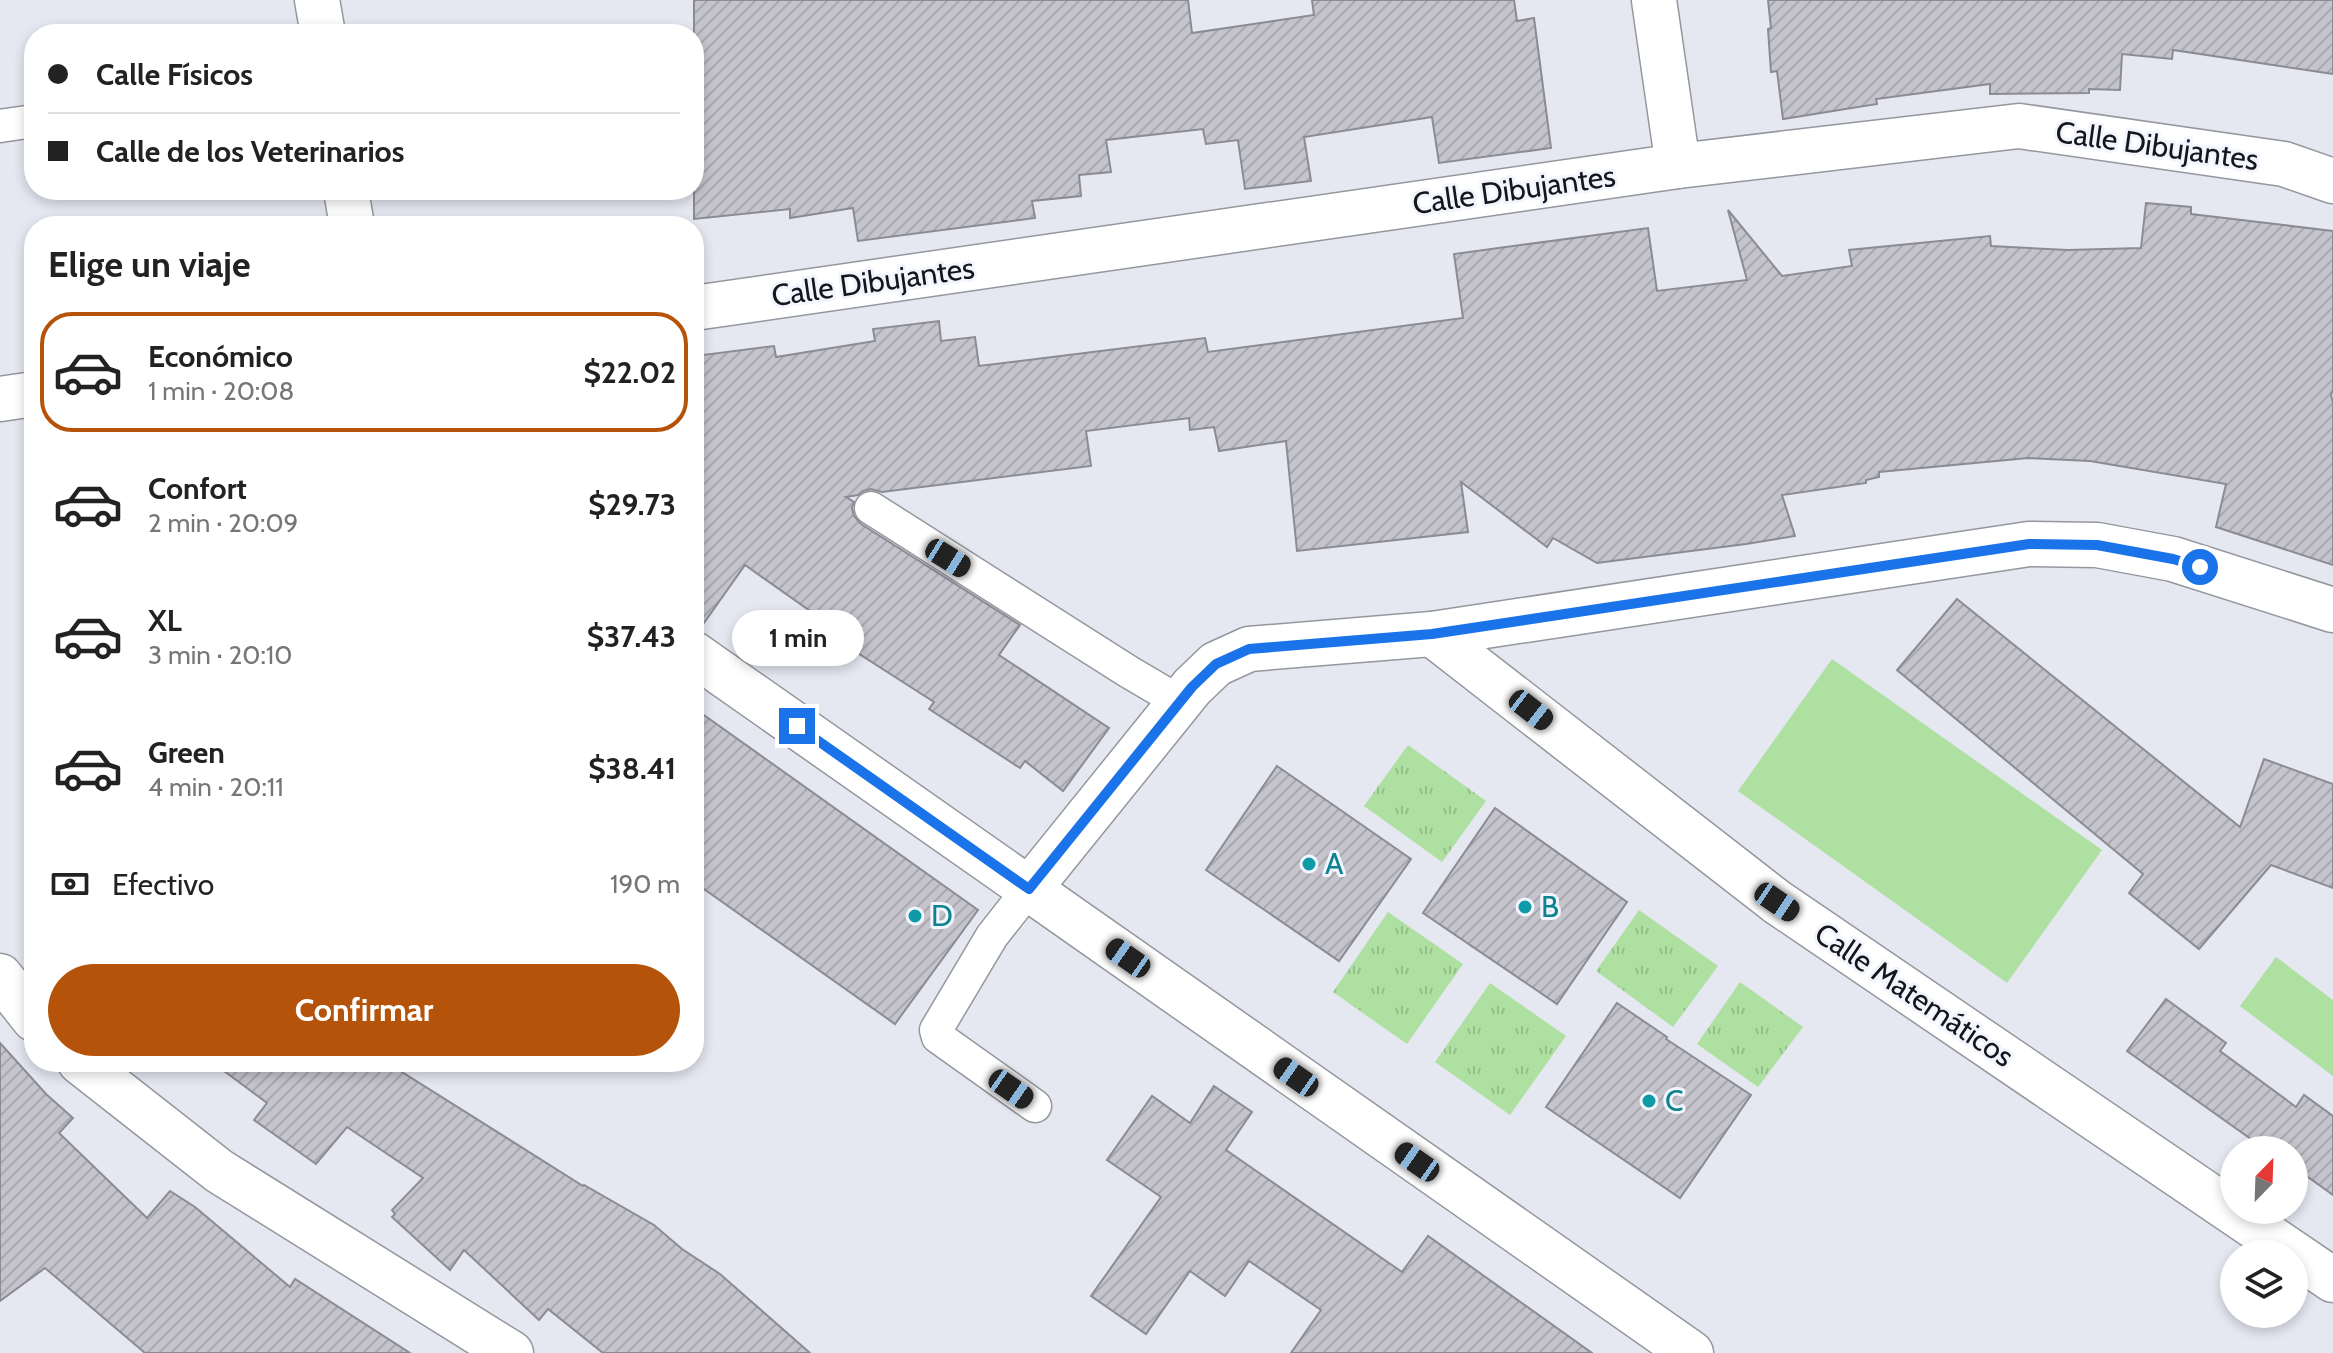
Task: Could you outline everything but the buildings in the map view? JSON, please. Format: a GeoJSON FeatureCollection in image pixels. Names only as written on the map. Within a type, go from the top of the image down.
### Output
{"type":"FeatureCollection","features":[{"type":"Feature","properties":{"kind":"street"},"geometry":{"type":"LineString","coordinates":[[317,0],[321,24]]}},
{"type":"Feature","properties":{"kind":"street"},"geometry":{"type":"LineString","coordinates":[[1654,0],[1678,166]]}},
{"type":"Feature","properties":{"kind":"street","name":"Calle Dibujantes"},"geometry":{"type":"LineString","coordinates":[[704,307],[1678,166],[2019,126],[2284,164],[2333,181]]}},
{"type":"Feature","properties":{"kind":"street"},"geometry":{"type":"LineString","coordinates":[[0,399],[24,395]]}},
{"type":"Feature","properties":{"kind":"street"},"geometry":{"type":"LineString","coordinates":[[1029,889],[1180,702],[1216,664],[1249,649],[1432,634],[2029,544],[2097,545],[2173,559],[2333,610]]}},
{"type":"Feature","properties":{"kind":"street","name":"Calle Matemáticos"},"geometry":{"type":"LineString","coordinates":[[1432,634],[1777,902],[2333,1280]]}},
{"type":"Feature","properties":{"kind":"street"},"geometry":{"type":"LineString","coordinates":[[704,661],[1691,1353]]}},
{"type":"Feature","properties":{"kind":"street"},"geometry":{"type":"LineString","coordinates":[[0,976],[24,1006]]}},
{"type":"Feature","properties":{"kind":"street"},"geometry":{"type":"LineString","coordinates":[[93,1072],[219,1171],[511,1353]]}},
{"type":"Feature","properties":{"kind":"lane"},"geometry":{"type":"LineString","coordinates":[[0,126],[24,122]]}},
{"type":"Feature","properties":{"kind":"lane"},"geometry":{"type":"LineString","coordinates":[[871,508],[1180,702]]}},
{"type":"Feature","properties":{"kind":"lane"},"geometry":{"type":"LineString","coordinates":[[1029,889],[992,936],[936,1030],[938,1037],[1035,1106]]}},
{"type":"Feature","properties":{"kind":"green space"},"geometry":{"type":"Polygon","coordinates":[[[1832,659],[2102,850],[2007,983],[1738,791],[1832,659]]]}},
{"type":"Feature","properties":{"kind":"green space"},"geometry":{"type":"Polygon","coordinates":[[[1408,745],[1486,801],[1442,862],[1364,806],[1408,745]]]}},
{"type":"Feature","properties":{"kind":"green space"},"geometry":{"type":"Polygon","coordinates":[[[1639,910],[1718,966],[1673,1027],[1596,971],[1639,910]]]}},
{"type":"Feature","properties":{"kind":"green space"},"geometry":{"type":"Polygon","coordinates":[[[1388,912],[1463,964],[1407,1044],[1333,992],[1388,912]]]}},
{"type":"Feature","properties":{"kind":"green space"},"geometry":{"type":"Polygon","coordinates":[[[2276,957],[2333,1000],[2333,1076],[2240,1006],[2276,957]]]}},
{"type":"Feature","properties":{"kind":"green space"},"geometry":{"type":"Polygon","coordinates":[[[1740,982],[1803,1027],[1758,1087],[1697,1044],[1740,982]]]}},
{"type":"Feature","properties":{"kind":"green space"},"geometry":{"type":"Polygon","coordinates":[[[1490,983],[1566,1036],[1510,1115],[1435,1062],[1490,983]]]}},
{"type":"Feature","properties":{"kind":"place","name":"A"},"geometry":{"type":"Point","coordinates":[1309,864]}},
{"type":"Feature","properties":{"kind":"place","name":"B"},"geometry":{"type":"Point","coordinates":[1525,907]}},
{"type":"Feature","properties":{"kind":"place","name":"D"},"geometry":{"type":"Point","coordinates":[915,916]}},
{"type":"Feature","properties":{"kind":"place","name":"C"},"geometry":{"type":"Point","coordinates":[1649,1101]}},
{"type":"Feature","properties":{"kind":"route"},"geometry":{"type":"LineString","coordinates":[[797,726],[1029,889],[1192,687],[1216,664],[1249,649],[1432,634],[2029,544],[2097,545],[2200,567]]}}]}
